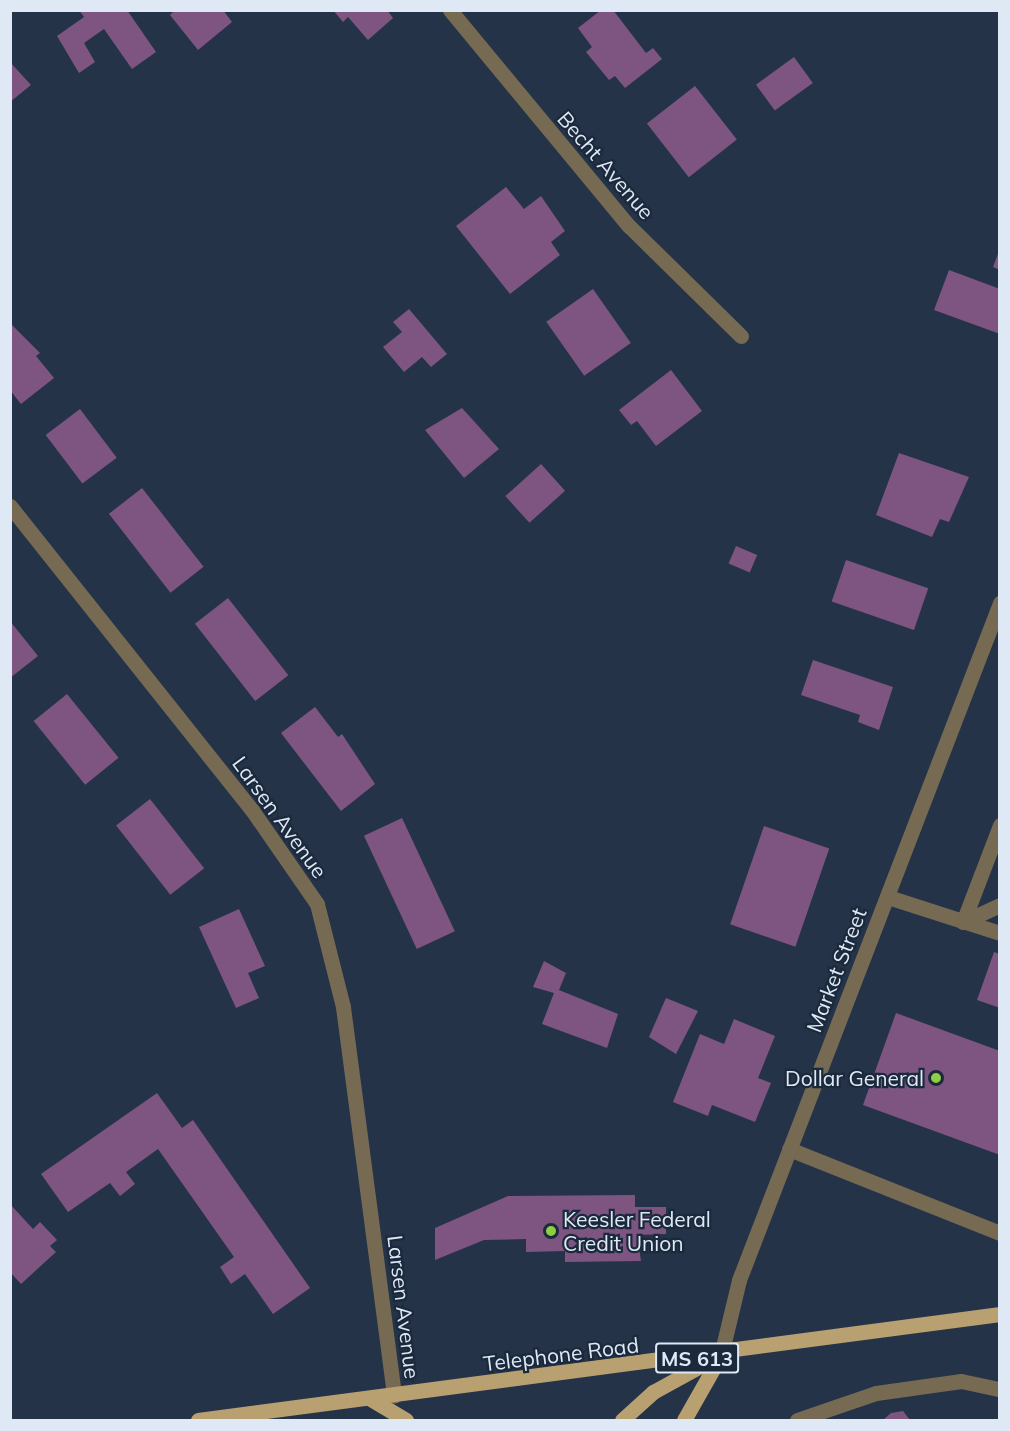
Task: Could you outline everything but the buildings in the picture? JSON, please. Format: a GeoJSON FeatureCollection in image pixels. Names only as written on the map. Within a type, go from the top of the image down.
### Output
{"type":"FeatureCollection","features":[{"type":"Feature","properties":{"kind":"main road","name":"Telephone Road"},"geometry":{"type":"LineString","coordinates":[[198,1420],[721,1355],[999,1314]]}},
{"type":"Feature","properties":{"kind":"main road"},"geometry":{"type":"LineString","coordinates":[[622,1420],[653,1392],[721,1355]]}},
{"type":"Feature","properties":{"kind":"main road","name":"Market Street"},"geometry":{"type":"LineString","coordinates":[[684,1420],[721,1355]]}},
{"type":"Feature","properties":{"kind":"main road"},"geometry":{"type":"LineString","coordinates":[[369,1398],[406,1420]]}},
{"type":"Feature","properties":{"kind":"street","name":"Becht Avenue"},"geometry":{"type":"LineString","coordinates":[[450,10],[629,226],[741,336]]}},
{"type":"Feature","properties":{"kind":"street","name":"Larsen Avenue"},"geometry":{"type":"LineString","coordinates":[[10,506],[265,828],[317,904],[343,1006],[394,1396]]}},
{"type":"Feature","properties":{"kind":"street","name":"Market Street"},"geometry":{"type":"LineString","coordinates":[[721,1355],[739,1280],[999,603]]}},
{"type":"Feature","properties":{"kind":"street"},"geometry":{"type":"LineString","coordinates":[[963,922],[999,825]]}},
{"type":"Feature","properties":{"kind":"street"},"geometry":{"type":"LineString","coordinates":[[888,897],[999,933]]}},
{"type":"Feature","properties":{"kind":"street"},"geometry":{"type":"LineString","coordinates":[[963,922],[999,905]]}},
{"type":"Feature","properties":{"kind":"street"},"geometry":{"type":"LineString","coordinates":[[789,1149],[999,1233]]}},
{"type":"Feature","properties":{"kind":"street"},"geometry":{"type":"LineString","coordinates":[[797,1420],[876,1393],[961,1381],[999,1389]]}},
{"type":"Feature","properties":{"kind":"place","name":"Dollar General"},"geometry":{"type":"Point","coordinates":[936,1078]}},
{"type":"Feature","properties":{"kind":"place","name":"Keesler Federal Credit Union"},"geometry":{"type":"Point","coordinates":[551,1231]}}]}
